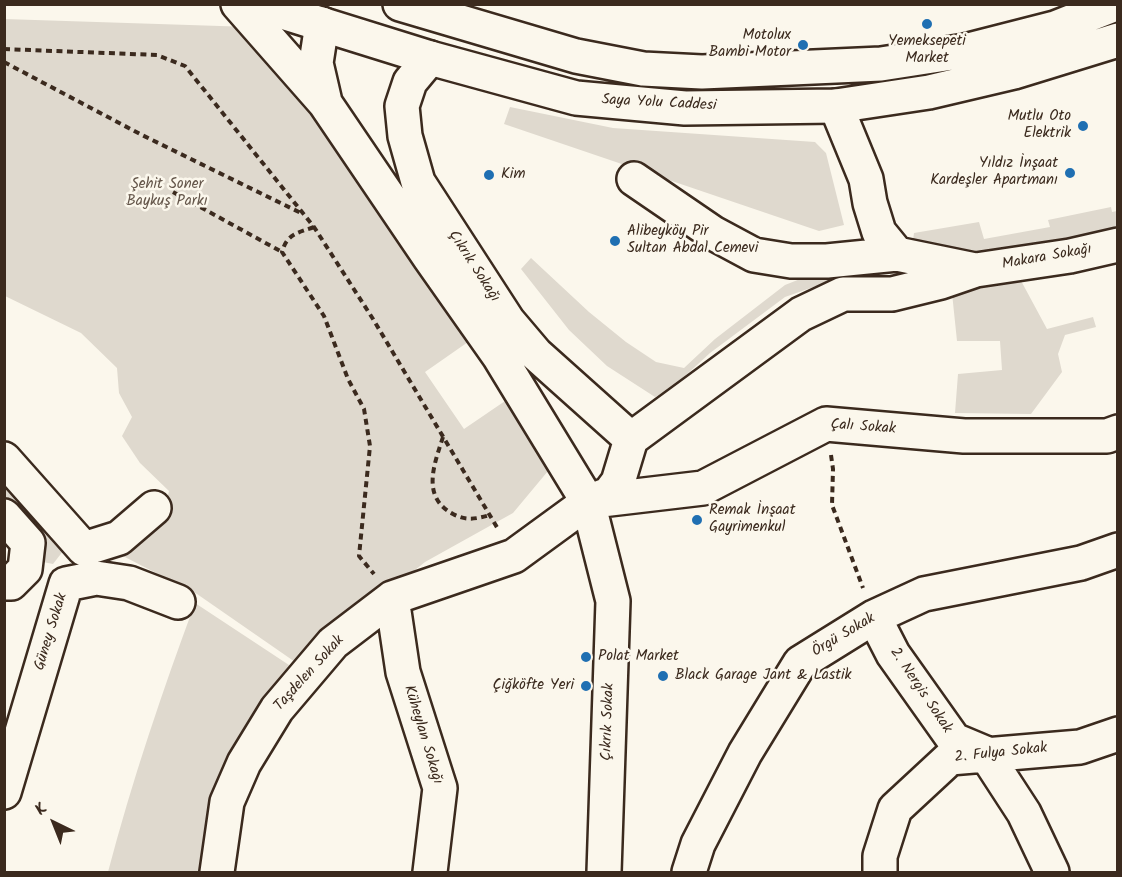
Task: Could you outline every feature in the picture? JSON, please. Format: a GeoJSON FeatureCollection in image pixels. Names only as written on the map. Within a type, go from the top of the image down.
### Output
{"type":"FeatureCollection","features":[{"type":"Feature","properties":{"kind":"street","name":"Saya Yolu Caddesi"},"geometry":{"type":"LineString","coordinates":[[239,4],[276,10],[329,14],[430,58],[576,98],[685,108],[836,106],[929,92],[1014,72],[1118,40]]}},
{"type":"Feature","properties":{"kind":"street"},"geometry":{"type":"LineString","coordinates":[[239,4],[325,103]]}},
{"type":"Feature","properties":{"kind":"street"},"geometry":{"type":"LineString","coordinates":[[400,4],[576,56],[643,69],[702,72],[881,64],[965,51],[1055,28],[1116,4]]}},
{"type":"Feature","properties":{"kind":"street"},"geometry":{"type":"LineString","coordinates":[[325,103],[316,63],[329,14]]}},
{"type":"Feature","properties":{"kind":"street","name":"Çıkrık Sokağı"},"geometry":{"type":"LineString","coordinates":[[430,58],[410,82],[402,106],[405,136],[418,182],[508,321],[536,354],[631,440]]}},
{"type":"Feature","properties":{"kind":"street"},"geometry":{"type":"LineString","coordinates":[[822,67],[866,179],[870,203],[879,232],[897,254]]}},
{"type":"Feature","properties":{"kind":"street","name":"Çıkrık Sokak"},"geometry":{"type":"LineString","coordinates":[[325,103],[499,356],[588,502],[613,601],[604,873]]}},
{"type":"Feature","properties":{"kind":"street"},"geometry":{"type":"LineString","coordinates":[[634,179],[713,233],[754,255],[791,261],[827,261],[897,254],[976,270]]}},
{"type":"Feature","properties":{"kind":"street","name":"Makara Sokağı"},"geometry":{"type":"LineString","coordinates":[[976,270],[1070,256],[1118,245]]}},
{"type":"Feature","properties":{"kind":"street"},"geometry":{"type":"LineString","coordinates":[[631,440],[801,314],[843,294],[892,294],[941,282],[976,270]]}},
{"type":"Feature","properties":{"kind":"street","name":"Çalı Sokak"},"geometry":{"type":"LineString","coordinates":[[588,502],[703,488],[826,424],[964,436],[1107,436],[1118,432]]}},
{"type":"Feature","properties":{"kind":"street","name":"Taşdelen Sokak"},"geometry":{"type":"LineString","coordinates":[[218,873],[227,802],[244,763],[277,709],[333,643],[392,598],[514,556],[588,502],[609,494],[618,482],[631,440]]}},
{"type":"Feature","properties":{"kind":"street"},"geometry":{"type":"LineString","coordinates":[[4,459],[84,549],[118,538],[154,508]]}},
{"type":"Feature","properties":{"kind":"street"},"geometry":{"type":"LineString","coordinates":[[4,516],[28,543],[25,569],[10,583],[4,583]]}},
{"type":"Feature","properties":{"kind":"street","name":"Örgü Sokak"},"geometry":{"type":"LineString","coordinates":[[689,873],[698,844],[745,753],[800,663],[874,617],[924,594],[1080,564],[1118,550]]}},
{"type":"Feature","properties":{"kind":"street","name":"Güney Sokak"},"geometry":{"type":"LineString","coordinates":[[4,792],[66,584],[96,578],[129,583],[178,602]]}},
{"type":"Feature","properties":{"kind":"street","name":"Küheylan Sokağı"},"geometry":{"type":"LineString","coordinates":[[392,598],[403,672],[440,788],[430,873]]}},
{"type":"Feature","properties":{"kind":"street","name":"2. Nergis Sokak"},"geometry":{"type":"LineString","coordinates":[[874,617],[893,654],[954,740],[985,753]]}},
{"type":"Feature","properties":{"kind":"street","name":"2. Fulya Sokak"},"geometry":{"type":"LineString","coordinates":[[880,873],[880,856],[895,809],[950,758],[985,753],[1080,747],[1118,734]]}},
{"type":"Feature","properties":{"kind":"street"},"geometry":{"type":"LineString","coordinates":[[985,753],[1024,813],[1052,873]]}},
{"type":"Feature","properties":{"kind":"path"},"geometry":{"type":"LineString","coordinates":[[4,49],[157,55],[185,66],[314,227],[444,437],[514,556]]}},
{"type":"Feature","properties":{"kind":"path"},"geometry":{"type":"LineString","coordinates":[[4,62],[140,134],[304,214]]}},
{"type":"Feature","properties":{"kind":"path"},"geometry":{"type":"LineString","coordinates":[[173,192],[282,252],[324,316],[348,379],[364,408],[370,446],[360,556],[392,598]]}},
{"type":"Feature","properties":{"kind":"path"},"geometry":{"type":"LineString","coordinates":[[282,252],[285,241],[314,227]]}},
{"type":"Feature","properties":{"kind":"path"},"geometry":{"type":"LineString","coordinates":[[826,424],[833,469],[832,505],[874,617]]}},
{"type":"Feature","properties":{"kind":"path"},"geometry":{"type":"LineString","coordinates":[[444,437],[433,476],[433,492],[438,503],[462,519],[476,519],[490,515]]}},
{"type":"Feature","properties":{"kind":"green space","name":"Şehit Soner Baykuş Parkı"},"geometry":{"type":"Polygon","coordinates":[[[4,19],[251,27],[468,342],[425,372],[464,429],[508,399],[548,471],[513,513],[425,562],[298,664],[197,594],[121,555],[162,522],[169,491],[140,463],[122,436],[132,417],[119,393],[117,368],[81,333],[5,296],[4,19]]]}},
{"type":"Feature","properties":{"kind":"green space"},"geometry":{"type":"Polygon","coordinates":[[[510,107],[613,128],[815,142],[826,153],[844,225],[819,231],[504,124],[510,107]]]}},
{"type":"Feature","properties":{"kind":"green space"},"geometry":{"type":"Polygon","coordinates":[[[1111,207],[1112,212],[1117,211],[1117,241],[1009,262],[912,247],[914,233],[979,222],[984,239],[1050,227],[1048,220],[1111,207]]]}},
{"type":"Feature","properties":{"kind":"green space"},"geometry":{"type":"Polygon","coordinates":[[[531,258],[589,312],[626,342],[656,362],[684,368],[715,339],[785,285],[838,264],[853,273],[785,297],[710,353],[672,388],[655,397],[607,366],[569,330],[521,269],[531,258]]]}},
{"type":"Feature","properties":{"kind":"green space"},"geometry":{"type":"Polygon","coordinates":[[[1019,277],[1047,329],[1093,317],[1096,327],[1065,335],[1058,354],[1062,372],[1031,414],[955,413],[958,374],[1002,370],[1000,341],[957,341],[952,293],[1019,277]]]}},
{"type":"Feature","properties":{"kind":"green space"},"geometry":{"type":"Polygon","coordinates":[[[4,475],[67,546],[53,564],[43,562],[40,546],[5,503],[4,475]]]}},
{"type":"Feature","properties":{"kind":"green space"},"geometry":{"type":"Polygon","coordinates":[[[195,603],[289,665],[223,872],[108,872],[148,737],[195,603]]]}},
{"type":"Feature","properties":{"kind":"place","name":"Yemeksepeti Market"},"geometry":{"type":"Point","coordinates":[927,24]}},
{"type":"Feature","properties":{"kind":"place","name":"Motolux Bambi Motor"},"geometry":{"type":"Point","coordinates":[803,45]}},
{"type":"Feature","properties":{"kind":"place","name":"Mutlu Oto Elektrik"},"geometry":{"type":"Point","coordinates":[1083,126]}},
{"type":"Feature","properties":{"kind":"place","name":"Yıldız İnşaat Kardeşler Apartmanı"},"geometry":{"type":"Point","coordinates":[1070,173]}},
{"type":"Feature","properties":{"kind":"place","name":"Kim"},"geometry":{"type":"Point","coordinates":[489,175]}},
{"type":"Feature","properties":{"kind":"place","name":"Alibeyköy Pir Sultan Abdal Cemevi"},"geometry":{"type":"Point","coordinates":[615,241]}},
{"type":"Feature","properties":{"kind":"place","name":"Remak İnşaat Gayrimenkul"},"geometry":{"type":"Point","coordinates":[697,520]}},
{"type":"Feature","properties":{"kind":"place","name":"Polat Market"},"geometry":{"type":"Point","coordinates":[586,657]}},
{"type":"Feature","properties":{"kind":"place","name":"Black Garage Jant & Lastik"},"geometry":{"type":"Point","coordinates":[663,676]}},
{"type":"Feature","properties":{"kind":"place","name":"Çiğköfte Yeri"},"geometry":{"type":"Point","coordinates":[586,686]}}]}
